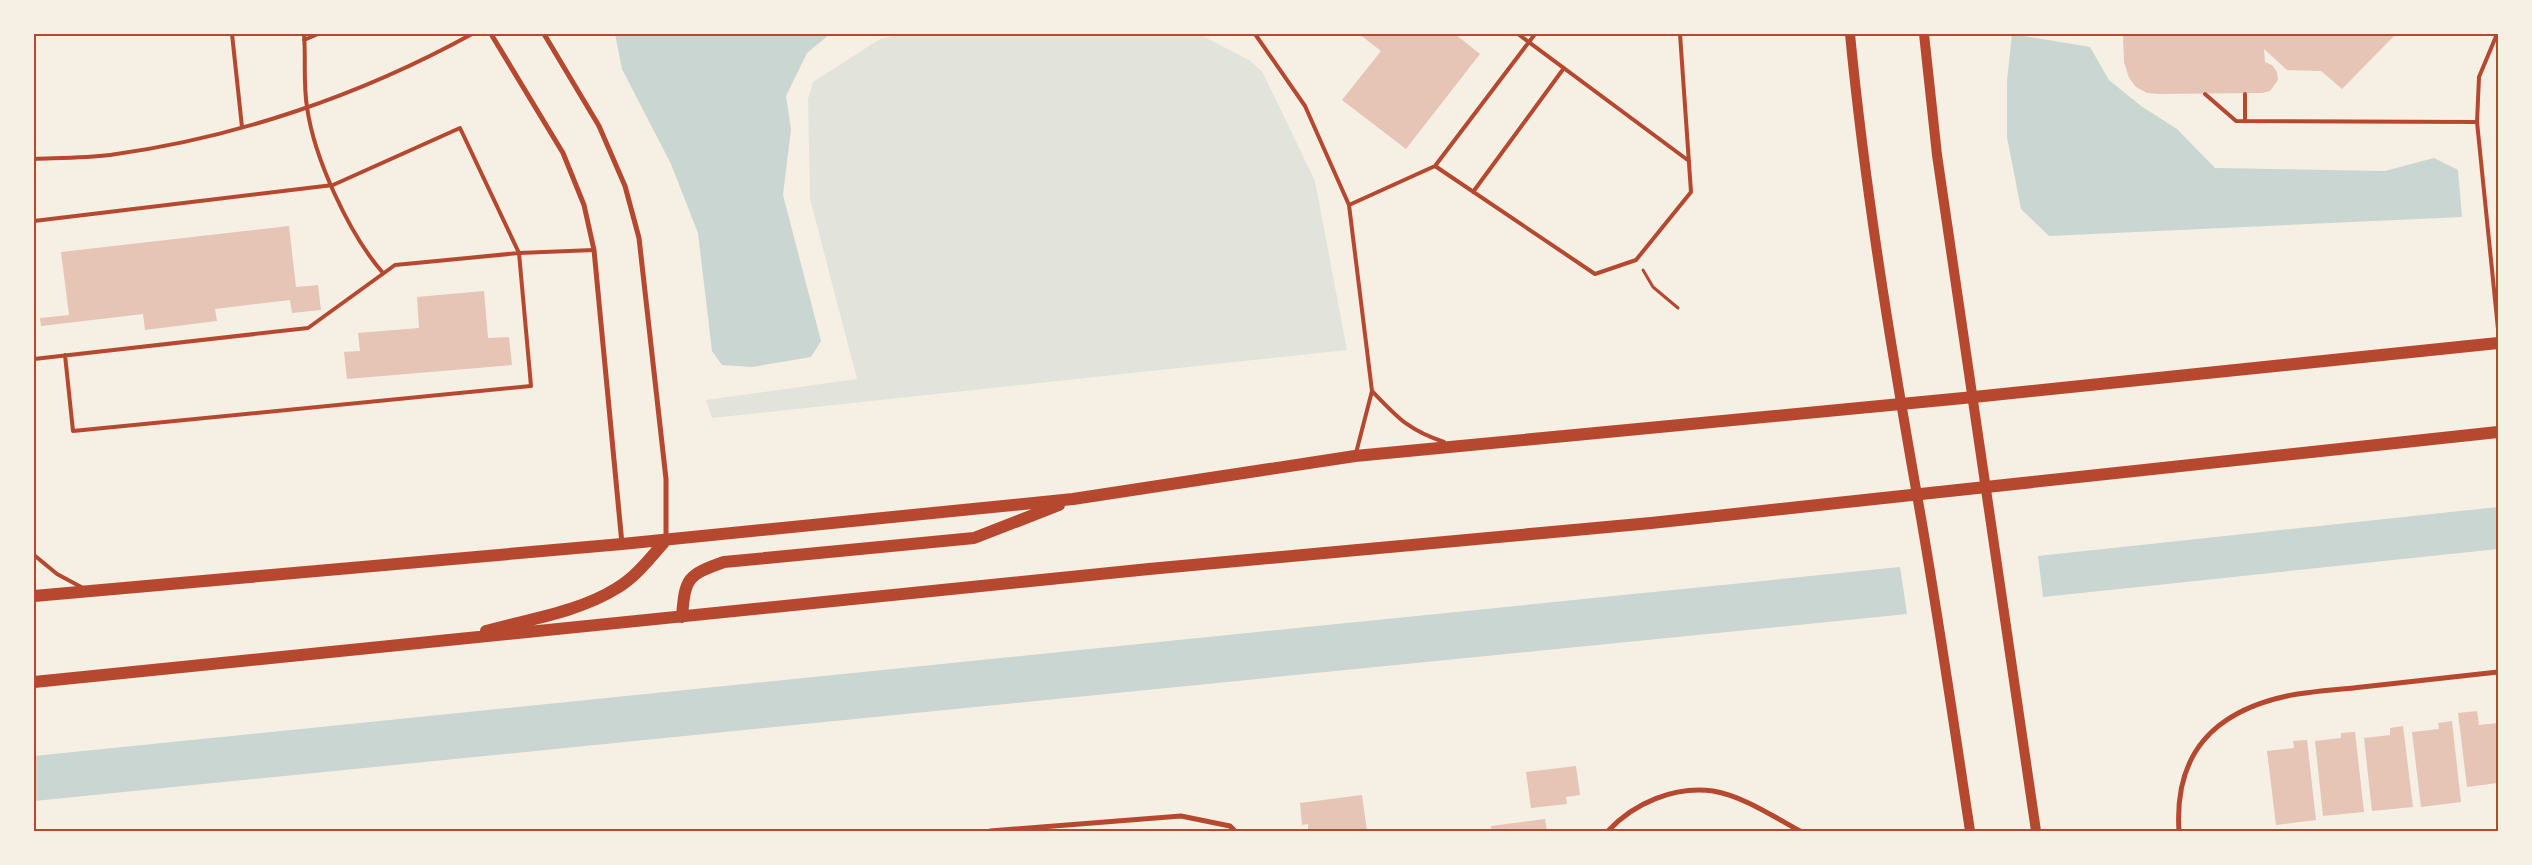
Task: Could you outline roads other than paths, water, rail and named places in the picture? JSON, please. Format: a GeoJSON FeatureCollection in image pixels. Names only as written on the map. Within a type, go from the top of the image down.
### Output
{"type":"FeatureCollection","features":[{"type":"Feature","properties":{"kind":"main road"},"geometry":{"type":"LineString","coordinates":[[1850,34],[1860,142],[1900,404],[1917,495],[1970,831]]}},
{"type":"Feature","properties":{"kind":"main road"},"geometry":{"type":"LineString","coordinates":[[1924,34],[1937,155],[1974,397],[2036,831]]}},
{"type":"Feature","properties":{"kind":"main road"},"geometry":{"type":"LineString","coordinates":[[34,596],[666,540],[1073,499],[1355,456],[1974,397],[2498,342]]}},
{"type":"Feature","properties":{"kind":"main road"},"geometry":{"type":"LineString","coordinates":[[34,682],[1149,569],[1651,523],[2498,432]]}},
{"type":"Feature","properties":{"kind":"main road"},"geometry":{"type":"LineString","coordinates":[[682,617],[684,588],[698,572],[724,562],[974,538],[1073,499]]}},
{"type":"Feature","properties":{"kind":"main road"},"geometry":{"type":"LineString","coordinates":[[450,641],[586,604],[618,588],[644,565],[666,540]]}},
{"type":"Feature","properties":{"kind":"street"},"geometry":{"type":"LineString","coordinates":[[491,34],[563,153],[584,205],[594,250],[622,544]]}},
{"type":"Feature","properties":{"kind":"street"},"geometry":{"type":"LineString","coordinates":[[544,34],[599,126],[625,186],[639,238],[666,479],[666,540]]}},
{"type":"Feature","properties":{"kind":"street"},"geometry":{"type":"LineString","coordinates":[[2178,831],[2177,812],[2184,771],[2205,736],[2241,710],[2287,696],[2498,672]]}},
{"type":"Feature","properties":{"kind":"street"},"geometry":{"type":"LineString","coordinates":[[1608,831],[1621,817],[1644,803],[1674,793],[1712,791],[1744,802],[1800,831]]}},
{"type":"Feature","properties":{"kind":"street"},"geometry":{"type":"LineString","coordinates":[[990,831],[1181,816],[1230,826],[1235,831]]}},
{"type":"Feature","properties":{"kind":"lane"},"geometry":{"type":"LineString","coordinates":[[232,34],[242,127]]}},
{"type":"Feature","properties":{"kind":"lane"},"geometry":{"type":"LineString","coordinates":[[304,34],[307,107],[320,157],[349,223],[368,257],[383,274]]}},
{"type":"Feature","properties":{"kind":"lane"},"geometry":{"type":"LineString","coordinates":[[304,40],[318,34]]}},
{"type":"Feature","properties":{"kind":"lane"},"geometry":{"type":"LineString","coordinates":[[34,159],[108,155],[179,143],[242,127],[363,87],[472,34]]}},
{"type":"Feature","properties":{"kind":"lane"},"geometry":{"type":"LineString","coordinates":[[1255,34],[1305,106],[1348,205],[1372,391],[1355,456]]}},
{"type":"Feature","properties":{"kind":"lane"},"geometry":{"type":"LineString","coordinates":[[1518,34],[1689,161]]}},
{"type":"Feature","properties":{"kind":"lane"},"geometry":{"type":"LineString","coordinates":[[1348,205],[1435,166],[1535,34]]}},
{"type":"Feature","properties":{"kind":"lane"},"geometry":{"type":"LineString","coordinates":[[1435,166],[1594,274],[1636,260],[1692,192],[1680,34]]}},
{"type":"Feature","properties":{"kind":"lane"},"geometry":{"type":"LineString","coordinates":[[2498,34],[2479,77],[2477,122],[2498,329]]}},
{"type":"Feature","properties":{"kind":"lane"},"geometry":{"type":"LineString","coordinates":[[1473,192],[1564,68]]}},
{"type":"Feature","properties":{"kind":"lane"},"geometry":{"type":"LineString","coordinates":[[2205,94],[2236,121],[2477,122]]}},
{"type":"Feature","properties":{"kind":"lane"},"geometry":{"type":"LineString","coordinates":[[2245,94],[2245,121]]}},
{"type":"Feature","properties":{"kind":"lane"},"geometry":{"type":"LineString","coordinates":[[34,221],[333,185],[460,128],[519,253],[531,386],[73,431],[65,355]]}},
{"type":"Feature","properties":{"kind":"lane"},"geometry":{"type":"LineString","coordinates":[[34,359],[308,328],[395,265],[519,253],[594,250]]}},
{"type":"Feature","properties":{"kind":"lane"},"geometry":{"type":"LineString","coordinates":[[1372,391],[1404,424],[1421,434],[1456,446]]}},
{"type":"Feature","properties":{"kind":"lane"},"geometry":{"type":"LineString","coordinates":[[34,555],[57,574],[89,591]]}}]}
